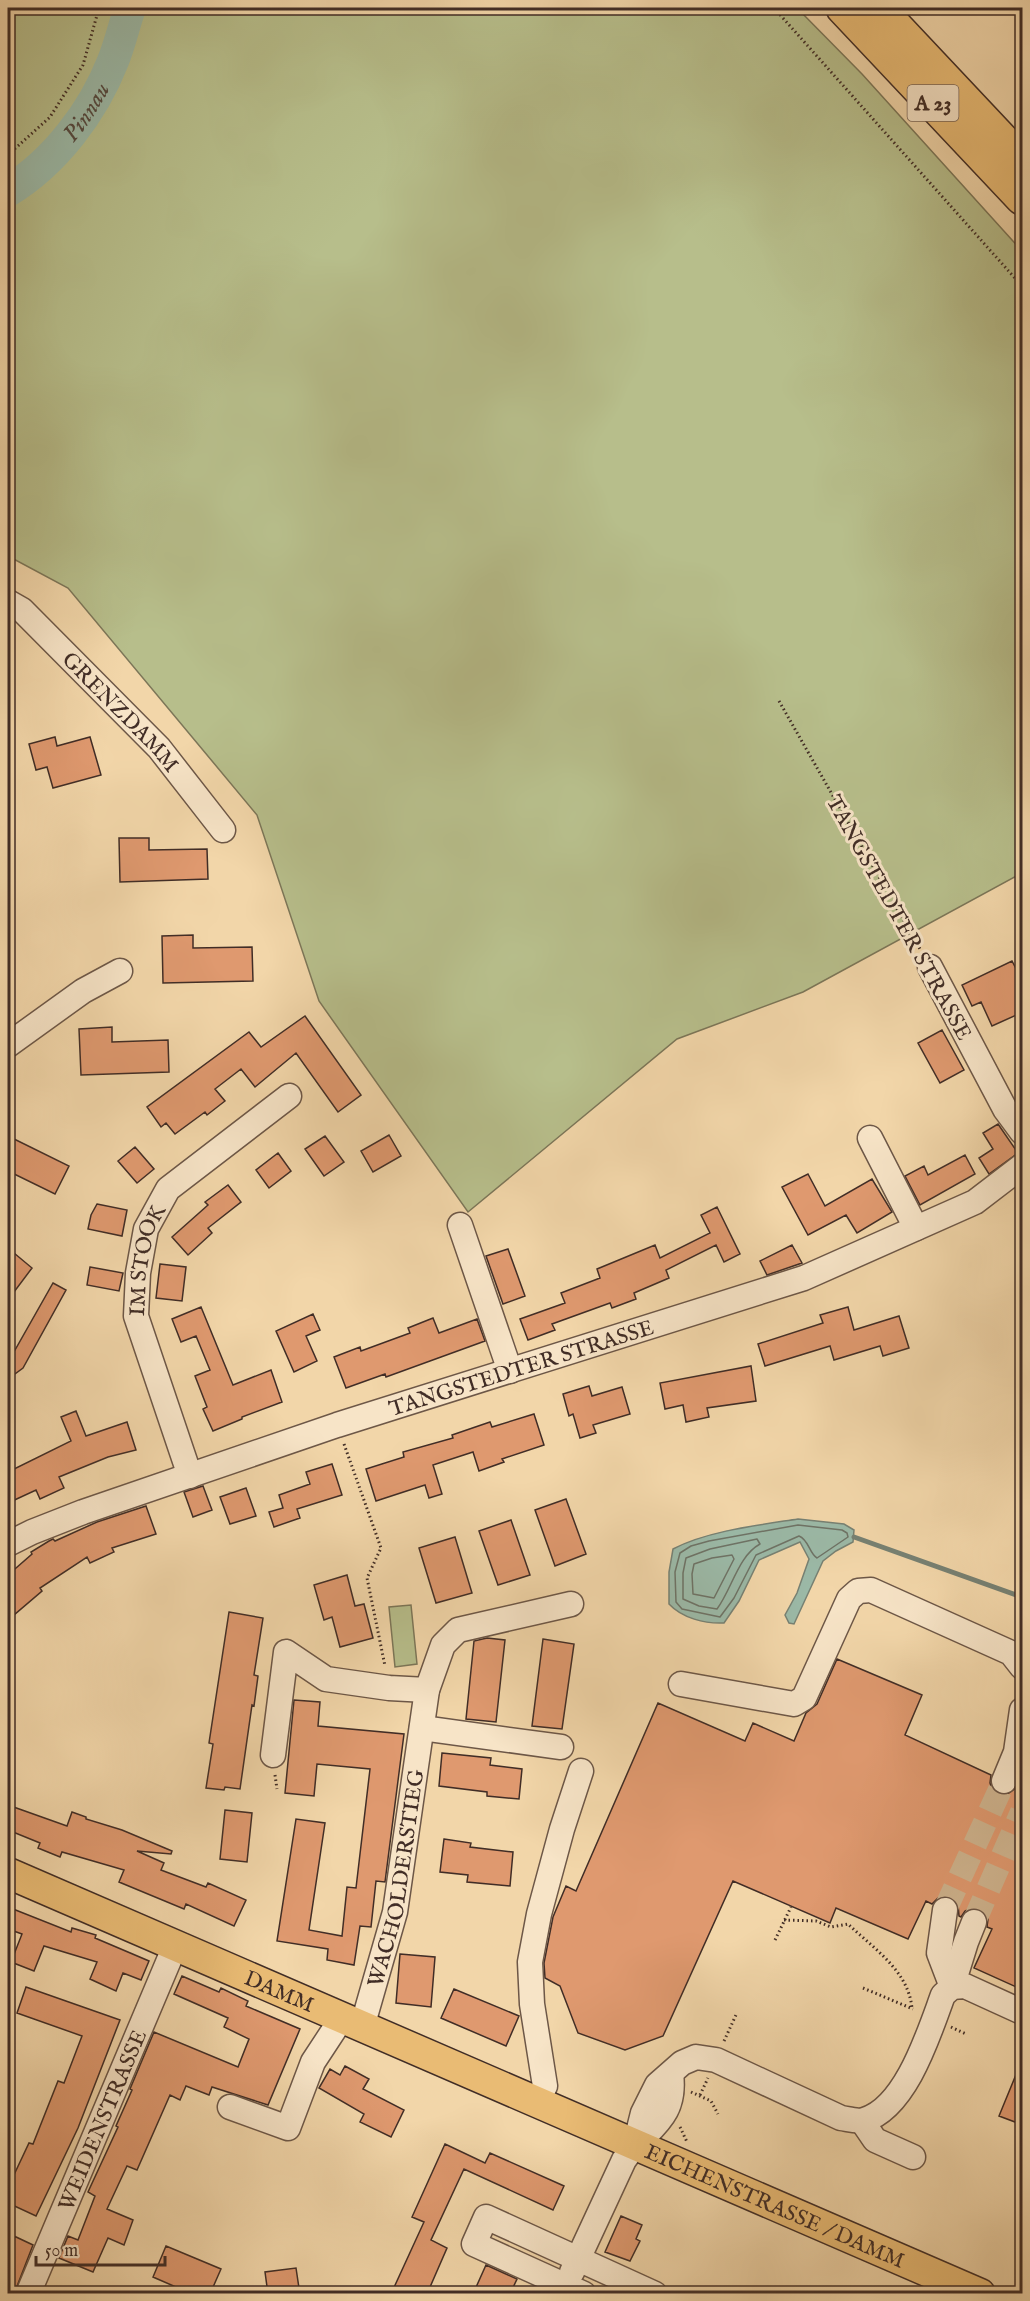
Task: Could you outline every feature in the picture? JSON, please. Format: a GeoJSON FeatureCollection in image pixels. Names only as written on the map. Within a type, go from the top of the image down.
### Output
{"type":"FeatureCollection","features":[{"type":"Feature","properties":{"kind":"highway","name":"A 23"},"geometry":{"type":"LineString","coordinates":[[843,8],[1023,198]]}},
{"type":"Feature","properties":{"kind":"highway","name":"A 23"},"geometry":{"type":"LineString","coordinates":[[878,8],[1023,161]]}},
{"type":"Feature","properties":{"kind":"main road","name":"DAMM"},"geometry":{"type":"LineString","coordinates":[[8,1873],[544,2106]]}},
{"type":"Feature","properties":{"kind":"main road","name":"EICHENSTRASSE / DAMM"},"geometry":{"type":"LineString","coordinates":[[544,2106],[980,2294]]}},
{"type":"Feature","properties":{"kind":"street","name":"GRENZDAMM"},"geometry":{"type":"LineString","coordinates":[[8,602],[22,610],[159,748],[223,830]]}},
{"type":"Feature","properties":{"kind":"street","name":"TANGSTEDTER STRASSE"},"geometry":{"type":"LineString","coordinates":[[930,967],[1005,1109],[1023,1132]]}},
{"type":"Feature","properties":{"kind":"street"},"geometry":{"type":"LineString","coordinates":[[8,1045],[83,991],[120,971]]}},
{"type":"Feature","properties":{"kind":"street","name":"IM STOOK"},"geometry":{"type":"LineString","coordinates":[[190,1476],[136,1316],[138,1273],[147,1230],[168,1190],[289,1096]]}},
{"type":"Feature","properties":{"kind":"street"},"geometry":{"type":"LineString","coordinates":[[870,1138],[916,1228]]}},
{"type":"Feature","properties":{"kind":"street","name":"TANGSTEDTER STRASSE"},"geometry":{"type":"LineString","coordinates":[[8,1544],[83,1512],[337,1425],[804,1278],[1012,1187],[1023,1166]]}},
{"type":"Feature","properties":{"kind":"street"},"geometry":{"type":"LineString","coordinates":[[460,1225],[510,1371]]}},
{"type":"Feature","properties":{"kind":"street"},"geometry":{"type":"LineString","coordinates":[[681,1684],[794,1704],[804,1698],[849,1599],[858,1592],[871,1590],[1011,1653],[1023,1667]]}},
{"type":"Feature","properties":{"kind":"street","name":"WACHOLDERSTIEG"},"geometry":{"type":"LineString","coordinates":[[230,2106],[288,2128],[313,2062],[334,2030],[351,2022],[395,1912],[428,1690],[443,1645],[458,1630],[571,1604]]}},
{"type":"Feature","properties":{"kind":"street"},"geometry":{"type":"LineString","coordinates":[[273,1755],[286,1652],[326,1679],[389,1688],[428,1690]]}},
{"type":"Feature","properties":{"kind":"street"},"geometry":{"type":"LineString","coordinates":[[1004,1781],[1016,1752],[1023,1710]]}},
{"type":"Feature","properties":{"kind":"street"},"geometry":{"type":"LineString","coordinates":[[422,1728],[561,1747]]}},
{"type":"Feature","properties":{"kind":"street"},"geometry":{"type":"LineString","coordinates":[[544,2106],[545,2086],[532,2004],[530,1962],[539,1914],[562,1829],[581,1771]]}},
{"type":"Feature","properties":{"kind":"street"},"geometry":{"type":"LineString","coordinates":[[945,1910],[939,1953],[952,1987]]}},
{"type":"Feature","properties":{"kind":"street"},"geometry":{"type":"LineString","coordinates":[[655,2294],[578,2259],[486,2217],[474,2244],[571,2291],[578,2259],[624,2160],[635,2145],[643,2113],[657,2085],[682,2063],[696,2057],[716,2060],[841,2118],[862,2121],[883,2112],[896,2098],[913,2067],[943,1995],[952,1987],[974,1922]]}},
{"type":"Feature","properties":{"kind":"street","name":"WEIDENSTRASSE"},"geometry":{"type":"LineString","coordinates":[[28,2294],[175,1946]]}},
{"type":"Feature","properties":{"kind":"street"},"geometry":{"type":"LineString","coordinates":[[952,1987],[965,1986],[1023,2012]]}},
{"type":"Feature","properties":{"kind":"street"},"geometry":{"type":"LineString","coordinates":[[862,2121],[875,2140],[913,2157]]}},
{"type":"Feature","properties":{"kind":"path"},"geometry":{"type":"LineString","coordinates":[[8,155],[50,117],[83,64],[99,8]]}},
{"type":"Feature","properties":{"kind":"path"},"geometry":{"type":"LineString","coordinates":[[774,8],[1023,286]]}},
{"type":"Feature","properties":{"kind":"path","name":"TANGSTEDTER STRASSE"},"geometry":{"type":"LineString","coordinates":[[779,701],[930,967]]}},
{"type":"Feature","properties":{"kind":"path"},"geometry":{"type":"LineString","coordinates":[[337,1425],[381,1548],[367,1578],[389,1688]]}},
{"type":"Feature","properties":{"kind":"path"},"geometry":{"type":"LineString","coordinates":[[775,1940],[790,1907]]}},
{"type":"Feature","properties":{"kind":"path"},"geometry":{"type":"LineString","coordinates":[[784,1920],[816,1921],[831,1927],[848,1924],[898,1971],[907,1985],[912,2009],[863,1988]]}},
{"type":"Feature","properties":{"kind":"path"},"geometry":{"type":"LineString","coordinates":[[722,2045],[736,2015]]}},
{"type":"Feature","properties":{"kind":"path"},"geometry":{"type":"LineString","coordinates":[[947,2025],[966,2034]]}},
{"type":"Feature","properties":{"kind":"path"},"geometry":{"type":"LineString","coordinates":[[710,2074],[700,2095],[711,2101],[718,2114]]}},
{"type":"Feature","properties":{"kind":"path"},"geometry":{"type":"LineString","coordinates":[[295,2293],[311,2294]]}},
{"type":"Feature","properties":{"kind":"green space"},"geometry":{"type":"Polygon","coordinates":[[[8,8],[797,8],[862,74],[1022,251],[1022,626],[1018,636],[1022,645],[1022,873],[803,992],[677,1039],[468,1212],[319,1001],[257,815],[68,588],[8,556],[8,8]]]}},
{"type":"Feature","properties":{"kind":"green space"},"geometry":{"type":"Polygon","coordinates":[[[411,1605],[417,1664],[395,1667],[389,1607],[411,1605]]]}},
{"type":"Feature","properties":{"kind":"water"},"geometry":{"type":"Polygon","coordinates":[[[798,1519],[844,1524],[854,1530],[853,1542],[823,1561],[794,1624],[789,1623],[785,1615],[797,1593],[809,1559],[800,1542],[759,1560],[739,1601],[724,1623],[694,1619],[680,1613],[669,1604],[669,1572],[673,1549],[717,1533],[798,1519]]]}},
{"type":"Feature","properties":{"kind":"building"},"geometry":{"type":"Polygon","coordinates":[[[55,737],[57,746],[90,737],[101,775],[53,788],[47,767],[36,770],[29,744],[55,737]]]}},
{"type":"Feature","properties":{"kind":"building"},"geometry":{"type":"Polygon","coordinates":[[[119,838],[149,838],[149,850],[207,849],[208,879],[120,882],[119,838]]]}},
{"type":"Feature","properties":{"kind":"building"},"geometry":{"type":"Polygon","coordinates":[[[193,935],[193,948],[252,947],[253,981],[163,983],[162,936],[193,935]]]}},
{"type":"Feature","properties":{"kind":"building"},"geometry":{"type":"Polygon","coordinates":[[[1012,961],[1023,982],[1023,1012],[992,1026],[981,1002],[972,1006],[962,985],[1012,961]]]}},
{"type":"Feature","properties":{"kind":"building"},"geometry":{"type":"Polygon","coordinates":[[[305,1016],[361,1095],[338,1112],[296,1053],[255,1087],[241,1069],[215,1089],[225,1101],[207,1115],[205,1112],[175,1134],[166,1123],[161,1127],[147,1107],[249,1032],[261,1047],[305,1016]]]}},
{"type":"Feature","properties":{"kind":"building"},"geometry":{"type":"Polygon","coordinates":[[[112,1027],[112,1042],[168,1040],[169,1072],[81,1075],[79,1029],[112,1027]]]}},
{"type":"Feature","properties":{"kind":"building"},"geometry":{"type":"Polygon","coordinates":[[[942,1030],[964,1070],[940,1083],[918,1043],[942,1030]]]}},
{"type":"Feature","properties":{"kind":"building"},"geometry":{"type":"Polygon","coordinates":[[[998,1124],[1018,1153],[989,1174],[979,1158],[993,1149],[983,1133],[998,1124]]]}},
{"type":"Feature","properties":{"kind":"building"},"geometry":{"type":"Polygon","coordinates":[[[389,1135],[401,1156],[373,1172],[361,1151],[389,1135]]]}},
{"type":"Feature","properties":{"kind":"building"},"geometry":{"type":"Polygon","coordinates":[[[8,1136],[69,1166],[55,1194],[8,1171],[8,1136]]]}},
{"type":"Feature","properties":{"kind":"building"},"geometry":{"type":"Polygon","coordinates":[[[325,1136],[344,1162],[324,1176],[305,1149],[325,1136]]]}},
{"type":"Feature","properties":{"kind":"building"},"geometry":{"type":"Polygon","coordinates":[[[135,1147],[154,1169],[137,1183],[118,1161],[135,1147]]]}},
{"type":"Feature","properties":{"kind":"building"},"geometry":{"type":"Polygon","coordinates":[[[278,1153],[291,1171],[269,1188],[256,1170],[278,1153]]]}},
{"type":"Feature","properties":{"kind":"building"},"geometry":{"type":"Polygon","coordinates":[[[965,1155],[975,1174],[920,1205],[905,1176],[924,1166],[928,1175],[965,1155]]]}},
{"type":"Feature","properties":{"kind":"building"},"geometry":{"type":"Polygon","coordinates":[[[808,1174],[825,1206],[872,1179],[892,1212],[857,1233],[846,1215],[808,1235],[782,1187],[808,1174]]]}},
{"type":"Feature","properties":{"kind":"building"},"geometry":{"type":"Polygon","coordinates":[[[228,1185],[241,1202],[208,1228],[212,1233],[188,1255],[172,1237],[208,1205],[205,1202],[228,1185]]]}},
{"type":"Feature","properties":{"kind":"building"},"geometry":{"type":"Polygon","coordinates":[[[97,1204],[127,1210],[122,1236],[88,1229],[91,1215],[97,1204]]]}},
{"type":"Feature","properties":{"kind":"building"},"geometry":{"type":"Polygon","coordinates":[[[717,1207],[740,1254],[724,1262],[716,1245],[666,1270],[669,1278],[634,1293],[636,1299],[612,1308],[610,1303],[552,1324],[555,1330],[528,1340],[520,1319],[565,1303],[561,1293],[600,1278],[597,1269],[655,1245],[660,1258],[710,1233],[701,1215],[717,1207]]]}},
{"type":"Feature","properties":{"kind":"building"},"geometry":{"type":"Polygon","coordinates":[[[792,1245],[802,1263],[767,1275],[760,1261],[792,1245]]]}},
{"type":"Feature","properties":{"kind":"building"},"geometry":{"type":"Polygon","coordinates":[[[8,1248],[32,1268],[8,1300],[8,1248]]]}},
{"type":"Feature","properties":{"kind":"building"},"geometry":{"type":"Polygon","coordinates":[[[508,1249],[525,1296],[503,1304],[486,1256],[508,1249]]]}},
{"type":"Feature","properties":{"kind":"building"},"geometry":{"type":"Polygon","coordinates":[[[160,1264],[186,1267],[182,1301],[156,1298],[160,1264]]]}},
{"type":"Feature","properties":{"kind":"building"},"geometry":{"type":"Polygon","coordinates":[[[90,1267],[123,1273],[119,1291],[87,1285],[90,1267]]]}},
{"type":"Feature","properties":{"kind":"building"},"geometry":{"type":"Polygon","coordinates":[[[53,1283],[66,1290],[23,1368],[8,1379],[8,1360],[53,1283]]]}},
{"type":"Feature","properties":{"kind":"building"},"geometry":{"type":"Polygon","coordinates":[[[201,1307],[233,1385],[271,1370],[282,1402],[213,1431],[203,1409],[207,1407],[195,1376],[210,1370],[196,1336],[181,1342],[172,1319],[201,1307]]]}},
{"type":"Feature","properties":{"kind":"building"},"geometry":{"type":"Polygon","coordinates":[[[848,1307],[854,1330],[899,1316],[909,1348],[883,1356],[880,1346],[834,1360],[830,1346],[765,1366],[758,1344],[823,1323],[820,1315],[848,1307]]]}},
{"type":"Feature","properties":{"kind":"building"},"geometry":{"type":"Polygon","coordinates":[[[313,1314],[320,1330],[306,1336],[317,1361],[294,1372],[276,1331],[313,1314]]]}},
{"type":"Feature","properties":{"kind":"building"},"geometry":{"type":"Polygon","coordinates":[[[433,1318],[439,1333],[477,1319],[485,1341],[386,1377],[385,1374],[346,1388],[334,1357],[360,1347],[361,1351],[410,1333],[408,1328],[433,1318]]]}},
{"type":"Feature","properties":{"kind":"building"},"geometry":{"type":"Polygon","coordinates":[[[751,1366],[756,1401],[707,1408],[709,1417],[686,1422],[683,1405],[665,1409],[660,1383],[751,1366]]]}},
{"type":"Feature","properties":{"kind":"building"},"geometry":{"type":"Polygon","coordinates":[[[589,1386],[592,1396],[622,1387],[630,1414],[593,1425],[596,1433],[580,1438],[573,1414],[569,1416],[563,1394],[589,1386]]]}},
{"type":"Feature","properties":{"kind":"building"},"geometry":{"type":"Polygon","coordinates":[[[76,1411],[86,1436],[127,1422],[136,1450],[108,1457],[59,1477],[64,1488],[40,1499],[36,1490],[8,1503],[8,1472],[71,1441],[61,1417],[76,1411]]]}},
{"type":"Feature","properties":{"kind":"building"},"geometry":{"type":"Polygon","coordinates":[[[534,1414],[544,1445],[502,1459],[504,1462],[479,1471],[473,1452],[433,1465],[442,1494],[429,1498],[425,1485],[376,1501],[366,1469],[404,1457],[403,1452],[453,1438],[452,1435],[490,1422],[492,1427],[534,1414]]]}},
{"type":"Feature","properties":{"kind":"building"},"geometry":{"type":"Polygon","coordinates":[[[332,1464],[342,1495],[297,1509],[300,1518],[274,1527],[269,1512],[283,1508],[279,1495],[310,1484],[306,1472],[332,1464]]]}},
{"type":"Feature","properties":{"kind":"building"},"geometry":{"type":"Polygon","coordinates":[[[203,1486],[212,1510],[193,1517],[184,1492],[203,1486]]]}},
{"type":"Feature","properties":{"kind":"building"},"geometry":{"type":"Polygon","coordinates":[[[246,1488],[256,1516],[230,1524],[220,1497],[246,1488]]]}},
{"type":"Feature","properties":{"kind":"building"},"geometry":{"type":"Polygon","coordinates":[[[566,1499],[586,1554],[555,1566],[535,1510],[566,1499]]]}},
{"type":"Feature","properties":{"kind":"building"},"geometry":{"type":"Polygon","coordinates":[[[146,1506],[156,1534],[112,1548],[114,1552],[90,1563],[87,1557],[40,1588],[42,1591],[8,1620],[8,1575],[32,1554],[31,1552],[53,1539],[55,1541],[97,1522],[146,1506]]]}},
{"type":"Feature","properties":{"kind":"building"},"geometry":{"type":"Polygon","coordinates":[[[511,1520],[530,1575],[498,1585],[479,1531],[511,1520]]]}},
{"type":"Feature","properties":{"kind":"building"},"geometry":{"type":"Polygon","coordinates":[[[455,1537],[472,1593],[436,1603],[419,1548],[455,1537]]]}},
{"type":"Feature","properties":{"kind":"building"},"geometry":{"type":"Polygon","coordinates":[[[347,1575],[355,1606],[364,1604],[373,1638],[340,1647],[332,1617],[324,1620],[314,1585],[347,1575]]]}},
{"type":"Feature","properties":{"kind":"building"},"geometry":{"type":"Polygon","coordinates":[[[229,1612],[263,1618],[254,1675],[258,1676],[254,1706],[252,1705],[240,1789],[225,1787],[224,1790],[206,1788],[213,1744],[209,1743],[229,1612]]]}},
{"type":"Feature","properties":{"kind":"building"},"geometry":{"type":"Polygon","coordinates":[[[487,1638],[505,1640],[496,1722],[466,1719],[474,1641],[487,1638]]]}},
{"type":"Feature","properties":{"kind":"building"},"geometry":{"type":"Polygon","coordinates":[[[543,1639],[574,1644],[562,1729],[532,1726],[543,1639]]]}},
{"type":"Feature","properties":{"kind":"building"},"geometry":{"type":"Polygon","coordinates":[[[837,1659],[922,1695],[905,1735],[991,1775],[992,1789],[998,1794],[1006,1795],[1017,1787],[1023,1790],[1023,1990],[974,1968],[992,1929],[987,1927],[988,1919],[980,1909],[971,1908],[961,1917],[959,1916],[958,1904],[948,1896],[939,1897],[932,1904],[926,1901],[908,1939],[836,1908],[830,1923],[733,1881],[663,2036],[625,2050],[578,2033],[560,1986],[545,1978],[544,1963],[553,1917],[566,1886],[576,1891],[658,1703],[745,1741],[753,1723],[794,1741],[806,1713],[817,1704],[837,1659]]]}},
{"type":"Feature","properties":{"kind":"building"},"geometry":{"type":"Polygon","coordinates":[[[294,1700],[320,1702],[318,1726],[404,1734],[385,1882],[376,1881],[371,1927],[360,1926],[354,1965],[327,1960],[328,1949],[277,1941],[296,1819],[325,1823],[309,1930],[342,1936],[347,1887],[356,1888],[370,1769],[317,1764],[314,1796],[285,1793],[294,1700]]]}},
{"type":"Feature","properties":{"kind":"building"},"geometry":{"type":"Polygon","coordinates":[[[442,1753],[491,1758],[490,1765],[522,1769],[519,1799],[487,1796],[487,1792],[439,1786],[442,1753]]]}},
{"type":"Feature","properties":{"kind":"building"},"geometry":{"type":"Polygon","coordinates":[[[8,1805],[67,1826],[72,1812],[172,1851],[171,1854],[137,1851],[164,1863],[161,1870],[206,1887],[208,1883],[246,1900],[234,1926],[186,1904],[184,1909],[119,1882],[124,1870],[62,1852],[60,1857],[38,1848],[40,1843],[8,1830],[8,1805]]]}},
{"type":"Feature","properties":{"kind":"building"},"geometry":{"type":"Polygon","coordinates":[[[225,1810],[252,1813],[247,1862],[220,1859],[225,1810]]]}},
{"type":"Feature","properties":{"kind":"building"},"geometry":{"type":"Polygon","coordinates":[[[444,1839],[471,1843],[470,1847],[513,1852],[510,1886],[467,1882],[468,1875],[440,1872],[444,1839]]]}},
{"type":"Feature","properties":{"kind":"building"},"geometry":{"type":"Polygon","coordinates":[[[8,1907],[71,1932],[72,1928],[96,1935],[95,1938],[149,1961],[141,1980],[123,1973],[116,1991],[90,1979],[97,1962],[44,1946],[34,1971],[11,1962],[22,1934],[8,1929],[8,1907]]]}},
{"type":"Feature","properties":{"kind":"building"},"geometry":{"type":"Polygon","coordinates":[[[400,1954],[435,1957],[431,2007],[396,2003],[400,1954]]]}},
{"type":"Feature","properties":{"kind":"building"},"geometry":{"type":"Polygon","coordinates":[[[182,1976],[219,1992],[221,1988],[248,2001],[246,2006],[300,2029],[268,2105],[212,2087],[209,2095],[186,2086],[180,2100],[170,2095],[137,2170],[127,2166],[107,2209],[133,2220],[124,2245],[108,2238],[93,2272],[59,2258],[68,2236],[78,2240],[95,2196],[88,2192],[118,2127],[116,2126],[132,2090],[130,2089],[154,2032],[238,2067],[249,2039],[224,2027],[228,2018],[174,1994],[182,1976]]]}},
{"type":"Feature","properties":{"kind":"building"},"geometry":{"type":"Polygon","coordinates":[[[26,1987],[120,2020],[78,2128],[36,2216],[8,2203],[8,2177],[12,2179],[29,2143],[33,2144],[58,2081],[64,2083],[82,2036],[17,2013],[26,1987]]]}},
{"type":"Feature","properties":{"kind":"building"},"geometry":{"type":"Polygon","coordinates":[[[454,1989],[519,2016],[506,2046],[441,2018],[454,1989]]]}},
{"type":"Feature","properties":{"kind":"building"},"geometry":{"type":"Polygon","coordinates":[[[1023,2060],[1023,2125],[999,2116],[1023,2060]]]}},
{"type":"Feature","properties":{"kind":"building"},"geometry":{"type":"Polygon","coordinates":[[[345,2066],[369,2079],[363,2089],[404,2110],[391,2137],[360,2122],[364,2114],[319,2088],[330,2069],[340,2075],[345,2066]]]}},
{"type":"Feature","properties":{"kind":"building"},"geometry":{"type":"Polygon","coordinates":[[[445,2144],[485,2163],[490,2153],[564,2186],[553,2210],[464,2169],[431,2240],[447,2248],[427,2294],[391,2294],[424,2222],[412,2217],[445,2144]]]}},
{"type":"Feature","properties":{"kind":"building"},"geometry":{"type":"Polygon","coordinates":[[[621,2216],[642,2225],[636,2239],[640,2241],[630,2261],[605,2252],[621,2216]]]}},
{"type":"Feature","properties":{"kind":"building"},"geometry":{"type":"Polygon","coordinates":[[[14,2236],[33,2245],[14,2294],[8,2294],[8,2250],[14,2236]]]}},
{"type":"Feature","properties":{"kind":"building"},"geometry":{"type":"Polygon","coordinates":[[[166,2246],[221,2269],[210,2294],[192,2294],[153,2277],[166,2246]]]}},
{"type":"Feature","properties":{"kind":"building"},"geometry":{"type":"Polygon","coordinates":[[[486,2265],[517,2279],[510,2294],[473,2294],[486,2265]]]}},
{"type":"Feature","properties":{"kind":"building"},"geometry":{"type":"Polygon","coordinates":[[[296,2268],[299,2288],[295,2289],[295,2294],[268,2294],[265,2272],[296,2268]]]}},
{"type":"Feature","properties":{"kind":"waterway","name":"Pinnau"},"geometry":{"type":"LineString","coordinates":[[8,191],[57,151],[83,117],[105,80],[130,8]]}},
{"type":"Feature","properties":{"kind":"waterway"},"geometry":{"type":"LineString","coordinates":[[854,1537],[1022,1597]]}},
{"type":"Feature","properties":{"kind":"tunnel"},"geometry":{"type":"LineString","coordinates":[[945,1910],[1004,1781]]}},
{"type":"Feature","properties":{"kind":"tunnel"},"geometry":{"type":"LineString","coordinates":[[974,1922],[1022,1812]]}}]}
